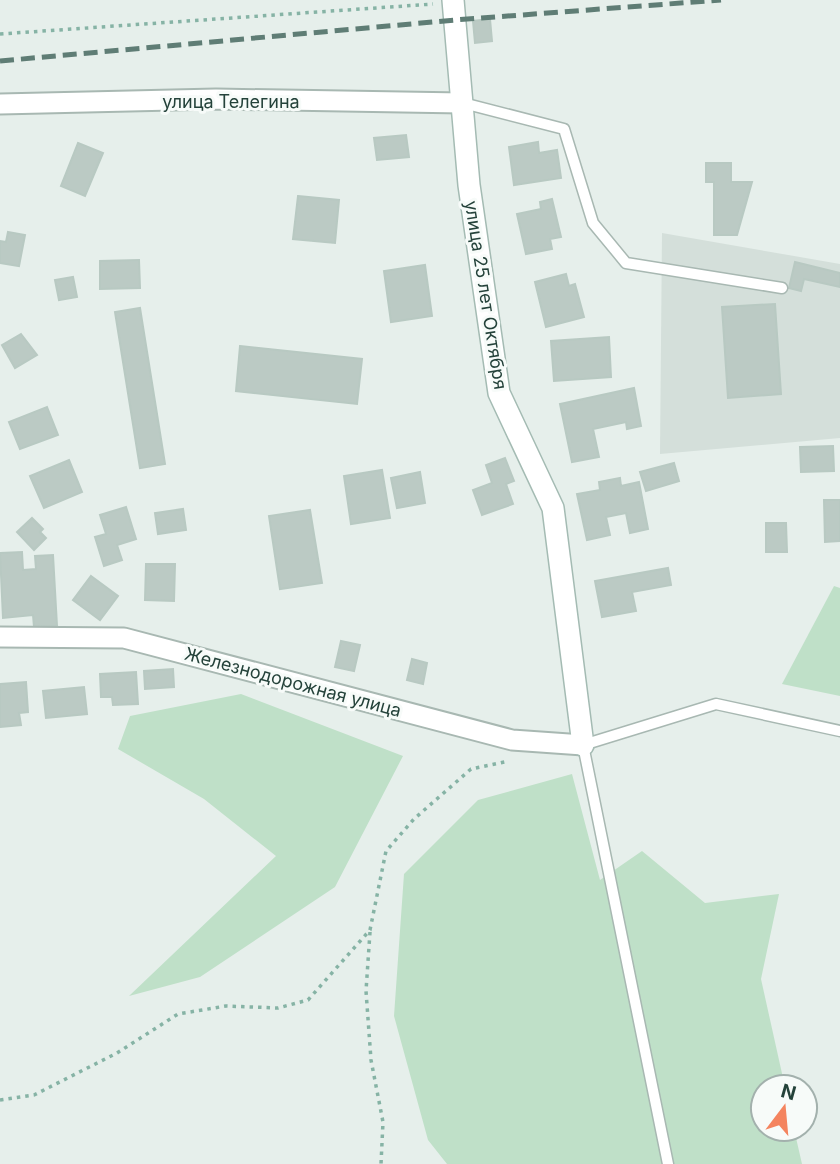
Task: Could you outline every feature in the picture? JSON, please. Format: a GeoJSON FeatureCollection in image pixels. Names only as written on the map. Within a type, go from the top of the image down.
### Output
{"type":"FeatureCollection","features":[{"type":"Feature","properties":{"kind":"street","name":"улица 25 лет Октября"},"geometry":{"type":"LineString","coordinates":[[454,1],[469,185],[499,393],[553,508],[583,745]]}},
{"type":"Feature","properties":{"kind":"street","name":"улица Телегина"},"geometry":{"type":"LineString","coordinates":[[0,104],[216,99],[462,103]]}},
{"type":"Feature","properties":{"kind":"street","name":"Железнодорожная улица"},"geometry":{"type":"LineString","coordinates":[[0,637],[124,639],[512,740],[583,745]]}},
{"type":"Feature","properties":{"kind":"lane"},"geometry":{"type":"LineString","coordinates":[[462,103],[564,129],[593,223],[626,263],[782,288]]}},
{"type":"Feature","properties":{"kind":"lane"},"geometry":{"type":"LineString","coordinates":[[668,1164],[583,745],[716,704],[840,731]]}},
{"type":"Feature","properties":{"kind":"path"},"geometry":{"type":"LineString","coordinates":[[0,34],[454,1]]}},
{"type":"Feature","properties":{"kind":"path"},"geometry":{"type":"LineString","coordinates":[[381,1164],[383,1122],[371,1060],[366,991],[370,930],[386,851],[471,769],[521,758]]}},
{"type":"Feature","properties":{"kind":"path"},"geometry":{"type":"LineString","coordinates":[[0,1100],[34,1095],[117,1053],[178,1014],[226,1006],[278,1008],[308,1000],[370,930]]}},
{"type":"Feature","properties":{"kind":"shaded area"},"geometry":{"type":"Polygon","coordinates":[[[662,233],[840,264],[840,438],[660,454],[662,233]]]}},
{"type":"Feature","properties":{"kind":"green space"},"geometry":{"type":"Polygon","coordinates":[[[834,586],[840,588],[840,696],[782,684],[834,586]]]}},
{"type":"Feature","properties":{"kind":"green space"},"geometry":{"type":"Polygon","coordinates":[[[241,694],[403,756],[335,887],[200,977],[129,996],[276,856],[204,799],[118,749],[130,716],[241,694]]]}},
{"type":"Feature","properties":{"kind":"green space"},"geometry":{"type":"Polygon","coordinates":[[[572,774],[600,880],[642,851],[705,903],[779,894],[761,979],[782,1073],[749,1073],[749,1143],[797,1143],[802,1164],[447,1164],[428,1140],[394,1016],[404,874],[478,800],[572,774]]]}},
{"type":"Feature","properties":{"kind":"building"},"geometry":{"type":"Polygon","coordinates":[[[490,19],[492,41],[475,43],[473,21],[490,19]]]}},
{"type":"Feature","properties":{"kind":"building"},"geometry":{"type":"Polygon","coordinates":[[[406,135],[409,157],[377,160],[374,138],[406,135]]]}},
{"type":"Feature","properties":{"kind":"building"},"geometry":{"type":"Polygon","coordinates":[[[538,142],[539,153],[557,150],[561,178],[514,185],[509,147],[538,142]]]}},
{"type":"Feature","properties":{"kind":"building"},"geometry":{"type":"Polygon","coordinates":[[[78,143],[103,153],[85,196],[61,186],[78,143]]]}},
{"type":"Feature","properties":{"kind":"building"},"geometry":{"type":"Polygon","coordinates":[[[706,163],[731,163],[731,182],[752,182],[737,235],[714,235],[714,182],[706,182],[706,163]]]}},
{"type":"Feature","properties":{"kind":"building"},"geometry":{"type":"Polygon","coordinates":[[[298,196],[339,200],[335,243],[293,239],[298,196]]]}},
{"type":"Feature","properties":{"kind":"building"},"geometry":{"type":"Polygon","coordinates":[[[552,199],[561,237],[550,239],[552,249],[526,254],[517,214],[541,209],[540,202],[552,199]]]}},
{"type":"Feature","properties":{"kind":"building"},"geometry":{"type":"Polygon","coordinates":[[[8,232],[25,235],[19,266],[0,263],[0,241],[6,242],[8,232]]]}},
{"type":"Feature","properties":{"kind":"building"},"geometry":{"type":"Polygon","coordinates":[[[139,260],[140,288],[100,289],[100,261],[139,260]]]}},
{"type":"Feature","properties":{"kind":"building"},"geometry":{"type":"Polygon","coordinates":[[[795,262],[840,273],[840,287],[804,279],[801,291],[789,288],[795,262]]]}},
{"type":"Feature","properties":{"kind":"building"},"geometry":{"type":"Polygon","coordinates":[[[425,265],[432,316],[391,322],[384,271],[425,265]]]}},
{"type":"Feature","properties":{"kind":"building"},"geometry":{"type":"Polygon","coordinates":[[[566,274],[569,286],[575,284],[584,317],[546,327],[535,282],[566,274]]]}},
{"type":"Feature","properties":{"kind":"building"},"geometry":{"type":"Polygon","coordinates":[[[73,277],[77,297],[59,300],[55,280],[73,277]]]}},
{"type":"Feature","properties":{"kind":"building"},"geometry":{"type":"Polygon","coordinates":[[[775,304],[781,394],[728,398],[722,307],[775,304]]]}},
{"type":"Feature","properties":{"kind":"building"},"geometry":{"type":"Polygon","coordinates":[[[140,308],[165,464],[140,468],[115,312],[140,308]]]}},
{"type":"Feature","properties":{"kind":"building"},"geometry":{"type":"Polygon","coordinates":[[[21,334],[37,355],[15,368],[2,345],[21,334]]]}},
{"type":"Feature","properties":{"kind":"building"},"geometry":{"type":"Polygon","coordinates":[[[609,337],[611,377],[554,381],[551,341],[609,337]]]}},
{"type":"Feature","properties":{"kind":"building"},"geometry":{"type":"Polygon","coordinates":[[[240,346],[362,359],[357,404],[236,391],[240,346]]]}},
{"type":"Feature","properties":{"kind":"building"},"geometry":{"type":"Polygon","coordinates":[[[634,388],[641,426],[627,429],[626,422],[593,429],[599,457],[572,462],[560,404],[634,388]]]}},
{"type":"Feature","properties":{"kind":"building"},"geometry":{"type":"Polygon","coordinates":[[[47,407],[58,435],[20,449],[9,422],[47,407]]]}},
{"type":"Feature","properties":{"kind":"building"},"geometry":{"type":"Polygon","coordinates":[[[833,446],[834,471],[801,472],[800,447],[833,446]]]}},
{"type":"Feature","properties":{"kind":"building"},"geometry":{"type":"Polygon","coordinates":[[[505,458],[514,481],[506,484],[513,504],[482,515],[473,490],[492,483],[486,465],[505,458]]]}},
{"type":"Feature","properties":{"kind":"building"},"geometry":{"type":"Polygon","coordinates":[[[69,460],[82,492],[44,508],[30,476],[69,460]]]}},
{"type":"Feature","properties":{"kind":"building"},"geometry":{"type":"Polygon","coordinates":[[[674,463],[679,481],[646,491],[640,472],[674,463]]]}},
{"type":"Feature","properties":{"kind":"building"},"geometry":{"type":"Polygon","coordinates":[[[382,470],[390,518],[351,524],[344,476],[382,470]]]}},
{"type":"Feature","properties":{"kind":"building"},"geometry":{"type":"Polygon","coordinates":[[[420,472],[425,503],[397,508],[391,478],[420,472]]]}},
{"type":"Feature","properties":{"kind":"building"},"geometry":{"type":"Polygon","coordinates":[[[620,478],[621,486],[639,482],[648,529],[630,533],[626,513],[606,517],[610,535],[587,540],[577,494],[600,490],[599,482],[620,478]]]}},
{"type":"Feature","properties":{"kind":"building"},"geometry":{"type":"Polygon","coordinates":[[[824,500],[840,500],[840,541],[825,542],[824,500]]]}},
{"type":"Feature","properties":{"kind":"building"},"geometry":{"type":"Polygon","coordinates":[[[126,507],[136,539],[117,545],[122,560],[104,566],[95,537],[106,534],[100,515],[126,507]]]}},
{"type":"Feature","properties":{"kind":"building"},"geometry":{"type":"Polygon","coordinates":[[[183,509],[186,530],[158,534],[155,513],[183,509]]]}},
{"type":"Feature","properties":{"kind":"building"},"geometry":{"type":"Polygon","coordinates":[[[310,510],[322,583],[280,589],[269,516],[310,510]]]}},
{"type":"Feature","properties":{"kind":"building"},"geometry":{"type":"Polygon","coordinates":[[[32,518],[43,529],[40,532],[46,538],[34,550],[17,532],[32,518]]]}},
{"type":"Feature","properties":{"kind":"building"},"geometry":{"type":"Polygon","coordinates":[[[766,523],[786,523],[787,552],[766,552],[766,523]]]}},
{"type":"Feature","properties":{"kind":"building"},"geometry":{"type":"Polygon","coordinates":[[[22,552],[23,570],[36,569],[35,556],[53,555],[57,626],[34,627],[33,615],[3,618],[0,553],[22,552]]]}},
{"type":"Feature","properties":{"kind":"building"},"geometry":{"type":"Polygon","coordinates":[[[146,564],[175,564],[174,601],[145,600],[146,564]]]}},
{"type":"Feature","properties":{"kind":"building"},"geometry":{"type":"Polygon","coordinates":[[[668,568],[671,585],[632,592],[636,611],[602,617],[595,581],[668,568]]]}},
{"type":"Feature","properties":{"kind":"building"},"geometry":{"type":"Polygon","coordinates":[[[91,576],[118,596],[100,620],[73,600],[91,576]]]}},
{"type":"Feature","properties":{"kind":"building"},"geometry":{"type":"Polygon","coordinates":[[[341,641],[360,645],[354,671],[335,667],[341,641]]]}},
{"type":"Feature","properties":{"kind":"building"},"geometry":{"type":"Polygon","coordinates":[[[412,659],[427,663],[423,684],[407,680],[412,659]]]}},
{"type":"Feature","properties":{"kind":"building"},"geometry":{"type":"Polygon","coordinates":[[[173,669],[174,687],[145,689],[144,671],[173,669]]]}},
{"type":"Feature","properties":{"kind":"building"},"geometry":{"type":"Polygon","coordinates":[[[136,672],[138,704],[113,705],[112,697],[101,697],[100,674],[136,672]]]}},
{"type":"Feature","properties":{"kind":"building"},"geometry":{"type":"Polygon","coordinates":[[[26,682],[28,712],[19,713],[21,725],[0,727],[0,684],[26,682]]]}},
{"type":"Feature","properties":{"kind":"building"},"geometry":{"type":"Polygon","coordinates":[[[84,687],[87,714],[46,718],[43,691],[84,687]]]}},
{"type":"Feature","properties":{"kind":"railway"},"geometry":{"type":"LineString","coordinates":[[0,61],[455,20],[721,0]]}}]}
